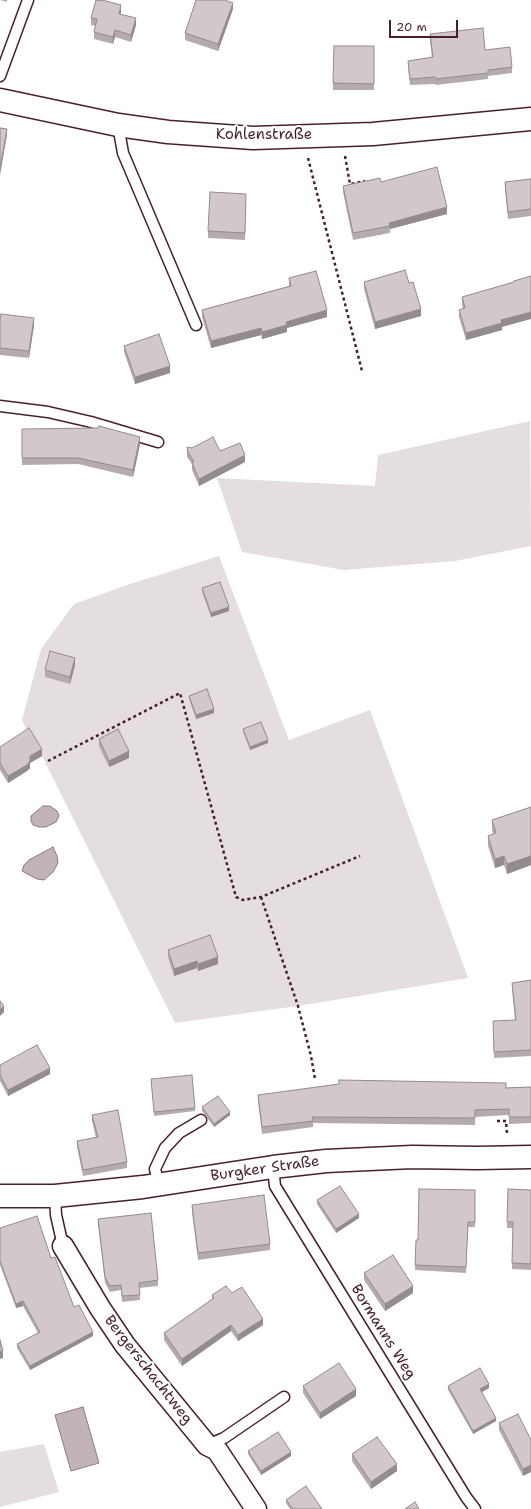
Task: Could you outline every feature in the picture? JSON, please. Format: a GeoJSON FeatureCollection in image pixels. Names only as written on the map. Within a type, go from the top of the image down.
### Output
{"type":"FeatureCollection","features":[{"type":"Feature","properties":{"kind":"main road","name":"Kohlenstraße"},"geometry":{"type":"LineString","coordinates":[[0,100],[118,125],[168,132],[253,138],[373,134],[531,119]]}},
{"type":"Feature","properties":{"kind":"main road","name":"Burgker Straße"},"geometry":{"type":"LineString","coordinates":[[0,1196],[55,1196],[159,1184],[273,1167],[364,1159],[412,1157],[531,1157]]}},
{"type":"Feature","properties":{"kind":"street","name":"Bergerschachtweg"},"geometry":{"type":"LineString","coordinates":[[63,1246],[124,1345],[207,1445],[217,1450],[256,1509]]}},
{"type":"Feature","properties":{"kind":"lane"},"geometry":{"type":"LineString","coordinates":[[0,76],[28,0]]}},
{"type":"Feature","properties":{"kind":"lane"},"geometry":{"type":"LineString","coordinates":[[118,125],[123,153],[196,325]]}},
{"type":"Feature","properties":{"kind":"lane"},"geometry":{"type":"LineString","coordinates":[[0,406],[48,412],[91,422],[158,442]]}},
{"type":"Feature","properties":{"kind":"lane"},"geometry":{"type":"LineString","coordinates":[[159,1184],[155,1169],[165,1148],[179,1133],[201,1120]]}},
{"type":"Feature","properties":{"kind":"lane","name":"Bormanns Weg"},"geometry":{"type":"LineString","coordinates":[[273,1167],[275,1186],[466,1497],[475,1509]]}},
{"type":"Feature","properties":{"kind":"lane","name":"Bergerschachtweg"},"geometry":{"type":"LineString","coordinates":[[55,1196],[56,1215],[63,1246]]}},
{"type":"Feature","properties":{"kind":"lane"},"geometry":{"type":"LineString","coordinates":[[207,1445],[224,1438],[284,1397]]}},
{"type":"Feature","properties":{"kind":"path"},"geometry":{"type":"LineString","coordinates":[[307,136],[308,155],[362,370]]}},
{"type":"Feature","properties":{"kind":"path"},"geometry":{"type":"LineString","coordinates":[[345,158],[350,184],[365,181]]}},
{"type":"Feature","properties":{"kind":"path"},"geometry":{"type":"LineString","coordinates":[[48,761],[180,693],[236,897],[243,900],[261,897],[360,856]]}},
{"type":"Feature","properties":{"kind":"path"},"geometry":{"type":"LineString","coordinates":[[261,897],[298,1006],[311,1056],[315,1079]]}},
{"type":"Feature","properties":{"kind":"path"},"geometry":{"type":"LineString","coordinates":[[497,1121],[506,1121],[507,1140]]}},
{"type":"Feature","properties":{"kind":"shaded area"},"geometry":{"type":"Polygon","coordinates":[[[530,421],[531,546],[455,561],[344,570],[242,552],[217,478],[375,486],[378,455],[530,421]]]}},
{"type":"Feature","properties":{"kind":"shaded area"},"geometry":{"type":"Polygon","coordinates":[[[219,556],[289,740],[370,710],[468,978],[298,1006],[175,1023],[42,756],[22,720],[41,649],[74,604],[127,585],[219,556]]]}},
{"type":"Feature","properties":{"kind":"shaded area"},"geometry":{"type":"Polygon","coordinates":[[[43,806],[50,806],[57,811],[59,816],[56,822],[46,827],[33,825],[31,816],[43,806]]]}},
{"type":"Feature","properties":{"kind":"shaded area"},"geometry":{"type":"Polygon","coordinates":[[[53,847],[58,863],[53,872],[44,880],[37,879],[22,871],[24,865],[29,860],[53,847]]]}},
{"type":"Feature","properties":{"kind":"shaded area"},"geometry":{"type":"Polygon","coordinates":[[[83,1407],[99,1463],[71,1471],[55,1415],[83,1407]]]}},
{"type":"Feature","properties":{"kind":"shaded area"},"geometry":{"type":"Polygon","coordinates":[[[44,1444],[59,1492],[0,1507],[0,1452],[44,1444]]]}},
{"type":"Feature","properties":{"kind":"building"},"geometry":{"type":"Polygon","coordinates":[[[96,0],[121,5],[119,14],[136,18],[131,35],[115,30],[113,37],[94,32],[97,19],[91,18],[96,0]]]}},
{"type":"Feature","properties":{"kind":"building"},"geometry":{"type":"Polygon","coordinates":[[[196,0],[225,0],[233,3],[218,44],[185,33],[196,0]]]}},
{"type":"Feature","properties":{"kind":"building"},"geometry":{"type":"Polygon","coordinates":[[[483,28],[485,50],[510,47],[512,67],[488,70],[488,73],[436,79],[435,77],[410,79],[408,61],[433,57],[430,34],[483,28]]]}},
{"type":"Feature","properties":{"kind":"building"},"geometry":{"type":"Polygon","coordinates":[[[334,46],[374,46],[374,84],[333,83],[334,46]]]}},
{"type":"Feature","properties":{"kind":"building"},"geometry":{"type":"Polygon","coordinates":[[[0,128],[7,129],[0,168],[0,128]]]}},
{"type":"Feature","properties":{"kind":"building"},"geometry":{"type":"Polygon","coordinates":[[[437,167],[447,207],[389,223],[390,226],[353,233],[343,186],[380,178],[381,182],[437,167]]]}},
{"type":"Feature","properties":{"kind":"building"},"geometry":{"type":"Polygon","coordinates":[[[531,179],[531,209],[508,212],[505,182],[531,179]]]}},
{"type":"Feature","properties":{"kind":"building"},"geometry":{"type":"Polygon","coordinates":[[[210,192],[246,194],[245,233],[208,231],[210,192]]]}},
{"type":"Feature","properties":{"kind":"building"},"geometry":{"type":"Polygon","coordinates":[[[405,270],[409,283],[413,282],[421,309],[375,322],[364,282],[405,270]]]}},
{"type":"Feature","properties":{"kind":"building"},"geometry":{"type":"Polygon","coordinates":[[[316,271],[327,310],[286,322],[287,325],[262,332],[261,328],[211,341],[202,310],[291,286],[289,278],[316,271]]]}},
{"type":"Feature","properties":{"kind":"building"},"geometry":{"type":"Polygon","coordinates":[[[531,276],[531,312],[501,320],[502,323],[466,333],[459,310],[465,308],[462,297],[531,276]]]}},
{"type":"Feature","properties":{"kind":"building"},"geometry":{"type":"Polygon","coordinates":[[[1,314],[34,318],[29,351],[0,348],[1,314]]]}},
{"type":"Feature","properties":{"kind":"building"},"geometry":{"type":"Polygon","coordinates":[[[159,334],[170,366],[135,377],[124,346],[159,334]]]}},
{"type":"Feature","properties":{"kind":"building"},"geometry":{"type":"Polygon","coordinates":[[[99,426],[140,437],[133,470],[78,458],[22,458],[22,429],[98,428],[99,426]]]}},
{"type":"Feature","properties":{"kind":"building"},"geometry":{"type":"Polygon","coordinates":[[[213,437],[220,451],[240,443],[245,455],[199,479],[192,463],[194,462],[187,450],[187,447],[192,448],[213,437]]]}},
{"type":"Feature","properties":{"kind":"building"},"geometry":{"type":"Polygon","coordinates":[[[220,582],[229,607],[211,613],[202,588],[220,582]]]}},
{"type":"Feature","properties":{"kind":"building"},"geometry":{"type":"Polygon","coordinates":[[[50,651],[75,658],[70,677],[45,670],[50,651]]]}},
{"type":"Feature","properties":{"kind":"building"},"geometry":{"type":"Polygon","coordinates":[[[207,689],[214,709],[196,715],[189,696],[207,689]]]}},
{"type":"Feature","properties":{"kind":"building"},"geometry":{"type":"Polygon","coordinates":[[[261,722],[268,740],[250,747],[243,729],[261,722]]]}},
{"type":"Feature","properties":{"kind":"building"},"geometry":{"type":"Polygon","coordinates":[[[29,728],[42,749],[30,756],[30,761],[27,765],[8,776],[0,763],[0,747],[29,728]]]}},
{"type":"Feature","properties":{"kind":"building"},"geometry":{"type":"Polygon","coordinates":[[[118,729],[129,751],[109,761],[99,739],[118,729]]]}},
{"type":"Feature","properties":{"kind":"building"},"geometry":{"type":"Polygon","coordinates":[[[531,807],[531,856],[507,864],[504,856],[495,859],[488,836],[496,833],[492,820],[531,807]]]}},
{"type":"Feature","properties":{"kind":"building"},"geometry":{"type":"Polygon","coordinates":[[[210,935],[218,957],[198,964],[197,961],[174,969],[168,950],[210,935]]]}},
{"type":"Feature","properties":{"kind":"building"},"geometry":{"type":"Polygon","coordinates":[[[531,980],[531,1050],[494,1052],[493,1021],[516,1020],[512,983],[531,980]]]}},
{"type":"Feature","properties":{"kind":"building"},"geometry":{"type":"Polygon","coordinates":[[[0,1001],[4,1006],[0,1010],[0,1001]]]}},
{"type":"Feature","properties":{"kind":"building"},"geometry":{"type":"Polygon","coordinates":[[[37,1045],[50,1068],[8,1090],[0,1075],[0,1065],[37,1045]]]}},
{"type":"Feature","properties":{"kind":"building"},"geometry":{"type":"Polygon","coordinates":[[[192,1075],[195,1108],[154,1112],[151,1079],[192,1075]]]}},
{"type":"Feature","properties":{"kind":"building"},"geometry":{"type":"Polygon","coordinates":[[[339,1080],[506,1083],[506,1088],[531,1087],[531,1117],[509,1117],[509,1109],[475,1110],[475,1118],[312,1117],[313,1121],[262,1127],[258,1095],[339,1084],[339,1080]]]}},
{"type":"Feature","properties":{"kind":"building"},"geometry":{"type":"Polygon","coordinates":[[[218,1096],[230,1112],[214,1124],[202,1107],[218,1096]]]}},
{"type":"Feature","properties":{"kind":"building"},"geometry":{"type":"Polygon","coordinates":[[[118,1110],[127,1162],[83,1170],[77,1141],[98,1137],[92,1115],[118,1110]]]}},
{"type":"Feature","properties":{"kind":"building"},"geometry":{"type":"Polygon","coordinates":[[[340,1186],[359,1214],[336,1229],[317,1200],[340,1186]]]}},
{"type":"Feature","properties":{"kind":"building"},"geometry":{"type":"Polygon","coordinates":[[[419,1189],[475,1190],[475,1222],[468,1222],[466,1267],[415,1265],[416,1240],[418,1240],[419,1189]]]}},
{"type":"Feature","properties":{"kind":"building"},"geometry":{"type":"Polygon","coordinates":[[[508,1189],[531,1190],[531,1264],[512,1263],[513,1222],[507,1222],[508,1189]]]}},
{"type":"Feature","properties":{"kind":"building"},"geometry":{"type":"Polygon","coordinates":[[[264,1195],[270,1244],[198,1253],[192,1205],[264,1195]]]}},
{"type":"Feature","properties":{"kind":"building"},"geometry":{"type":"Polygon","coordinates":[[[151,1213],[158,1280],[139,1283],[140,1295],[122,1296],[121,1285],[110,1286],[105,1277],[98,1219],[151,1213]]]}},
{"type":"Feature","properties":{"kind":"building"},"geometry":{"type":"Polygon","coordinates":[[[37,1216],[51,1258],[55,1257],[74,1307],[79,1305],[93,1332],[30,1366],[17,1344],[40,1332],[23,1301],[16,1304],[0,1261],[0,1228],[37,1216]]]}},
{"type":"Feature","properties":{"kind":"building"},"geometry":{"type":"Polygon","coordinates":[[[393,1255],[413,1286],[385,1304],[364,1273],[393,1255]]]}},
{"type":"Feature","properties":{"kind":"building"},"geometry":{"type":"Polygon","coordinates":[[[226,1286],[232,1293],[242,1287],[263,1319],[238,1335],[231,1325],[182,1359],[164,1333],[214,1298],[212,1295],[226,1286]]]}},
{"type":"Feature","properties":{"kind":"building"},"geometry":{"type":"Polygon","coordinates":[[[0,1340],[3,1351],[0,1352],[0,1340]]]}},
{"type":"Feature","properties":{"kind":"building"},"geometry":{"type":"Polygon","coordinates":[[[339,1363],[356,1389],[320,1413],[303,1386],[339,1363]]]}},
{"type":"Feature","properties":{"kind":"building"},"geometry":{"type":"Polygon","coordinates":[[[480,1368],[489,1384],[480,1389],[496,1418],[473,1431],[448,1386],[480,1368]]]}},
{"type":"Feature","properties":{"kind":"building"},"geometry":{"type":"Polygon","coordinates":[[[518,1414],[531,1440],[531,1465],[523,1469],[499,1423],[518,1414]]]}},
{"type":"Feature","properties":{"kind":"building"},"geometry":{"type":"Polygon","coordinates":[[[278,1432],[291,1452],[261,1471],[248,1451],[278,1432]]]}},
{"type":"Feature","properties":{"kind":"building"},"geometry":{"type":"Polygon","coordinates":[[[377,1437],[397,1464],[371,1482],[352,1454],[377,1437]]]}},
{"type":"Feature","properties":{"kind":"building"},"geometry":{"type":"Polygon","coordinates":[[[306,1486],[322,1509],[293,1509],[286,1500],[306,1486]]]}},
{"type":"Feature","properties":{"kind":"building"},"geometry":{"type":"Polygon","coordinates":[[[415,1502],[419,1509],[405,1509],[415,1502]]]}}]}
